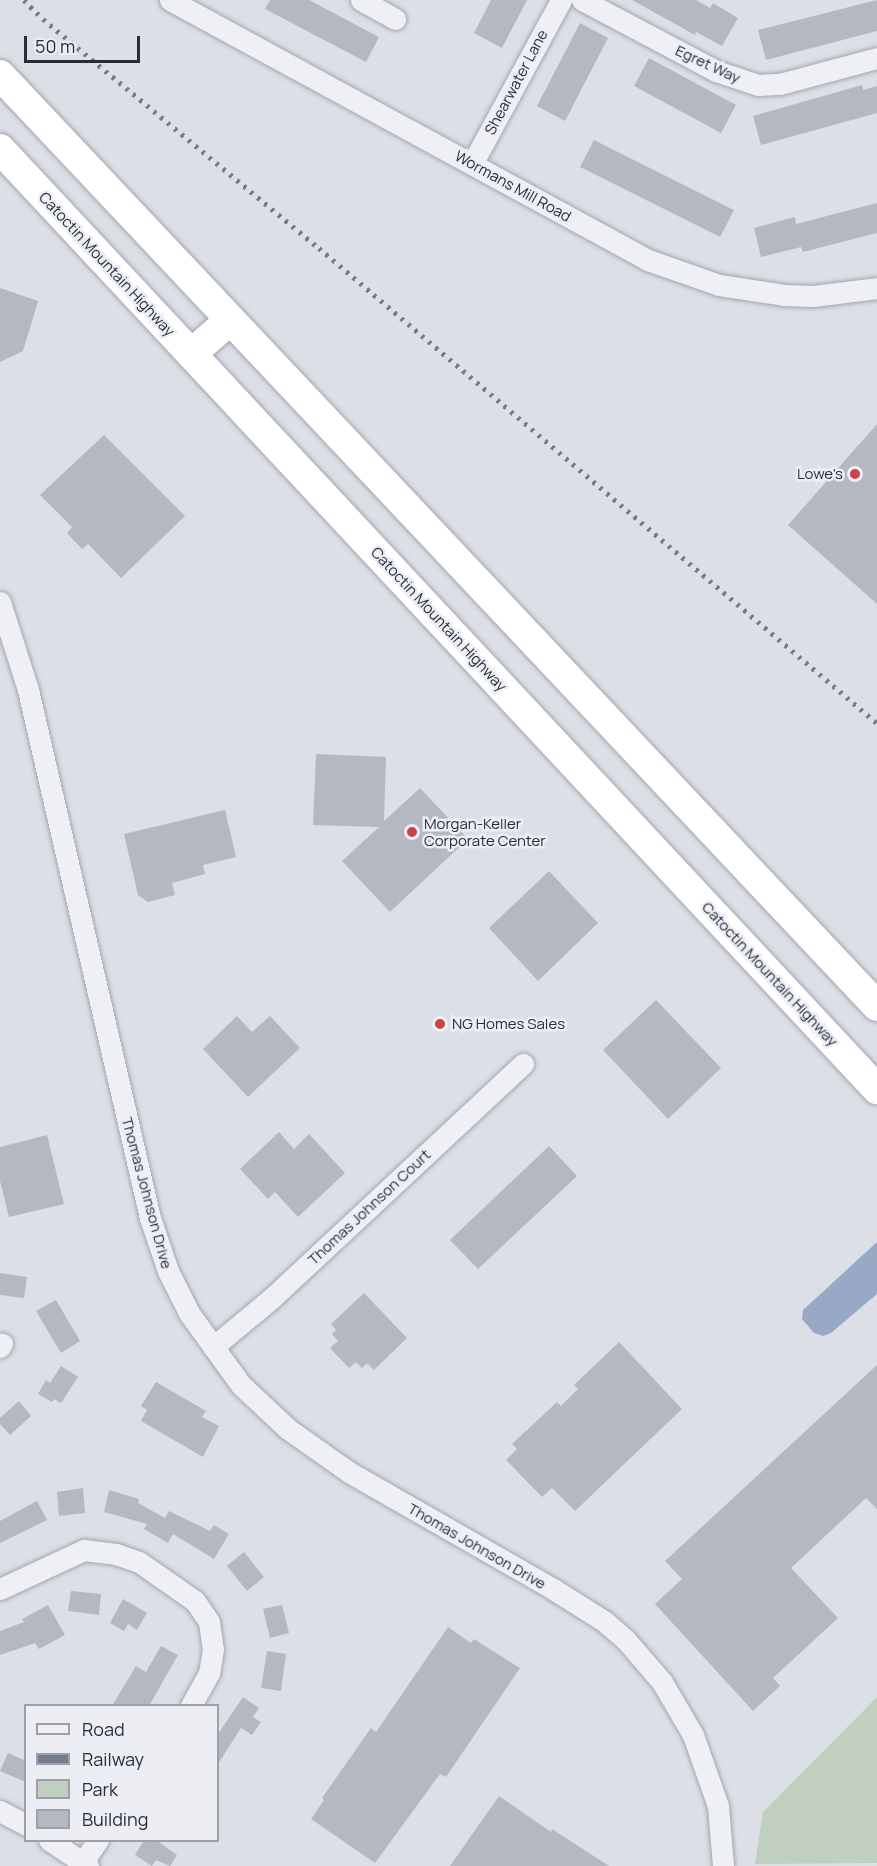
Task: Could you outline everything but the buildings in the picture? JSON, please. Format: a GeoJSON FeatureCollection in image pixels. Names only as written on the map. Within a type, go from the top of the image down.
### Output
{"type":"FeatureCollection","features":[{"type":"Feature","properties":{"kind":"highway"},"geometry":{"type":"LineString","coordinates":[[0,75],[877,1006]]}},
{"type":"Feature","properties":{"kind":"highway","name":"Catoctin Mountain Highway"},"geometry":{"type":"LineString","coordinates":[[0,149],[877,1089]]}},
{"type":"Feature","properties":{"kind":"highway"},"geometry":{"type":"LineString","coordinates":[[191,354],[230,320]]}},
{"type":"Feature","properties":{"kind":"street","name":"Wormans Mill Road"},"geometry":{"type":"LineString","coordinates":[[170,0],[648,260],[719,285],[784,295],[813,296],[877,288]]}},
{"type":"Feature","properties":{"kind":"street"},"geometry":{"type":"LineString","coordinates":[[361,0],[395,19]]}},
{"type":"Feature","properties":{"kind":"street","name":"Shearwater Lane"},"geometry":{"type":"LineString","coordinates":[[472,164],[561,0]]}},
{"type":"Feature","properties":{"kind":"street","name":"Egret Way"},"geometry":{"type":"LineString","coordinates":[[582,0],[716,71],[758,85],[780,84],[877,58]]}},
{"type":"Feature","properties":{"kind":"street","name":"Thomas Johnson Drive"},"geometry":{"type":"LineString","coordinates":[[0,602],[28,690],[150,1218],[178,1293],[241,1385],[265,1409],[332,1461],[554,1589],[604,1622],[625,1639],[662,1682],[693,1735],[718,1806],[723,1866]]}},
{"type":"Feature","properties":{"kind":"street","name":"Thomas Johnson Court"},"geometry":{"type":"LineString","coordinates":[[213,1347],[273,1297],[523,1064]]}},
{"type":"Feature","properties":{"kind":"street"},"geometry":{"type":"LineString","coordinates":[[0,1589],[84,1550],[116,1554],[139,1562],[195,1600],[209,1622],[213,1649],[209,1673],[192,1704]]}},
{"type":"Feature","properties":{"kind":"street"},"geometry":{"type":"LineString","coordinates":[[0,1812],[24,1824]]}},
{"type":"Feature","properties":{"kind":"street"},"geometry":{"type":"LineString","coordinates":[[52,1842],[86,1864],[97,1842]]}},
{"type":"Feature","properties":{"kind":"green space"},"geometry":{"type":"Polygon","coordinates":[[[877,1697],[877,1863],[755,1864],[763,1812],[877,1697]]]}},
{"type":"Feature","properties":{"kind":"water"},"geometry":{"type":"Polygon","coordinates":[[[877,1242],[877,1294],[831,1333],[823,1336],[814,1333],[802,1319],[803,1310],[877,1242]]]}},
{"type":"Feature","properties":{"kind":"railway"},"geometry":{"type":"LineString","coordinates":[[24,0],[43,19],[319,248],[877,723]]}},
{"type":"Feature","properties":{"kind":"place","name":"Lowe's"},"geometry":{"type":"Point","coordinates":[855,474]}},
{"type":"Feature","properties":{"kind":"place","name":"Morgan-Keller Corporate Center"},"geometry":{"type":"Point","coordinates":[412,832]}},
{"type":"Feature","properties":{"kind":"place","name":"NG Homes Sales"},"geometry":{"type":"Point","coordinates":[440,1024]}}]}
